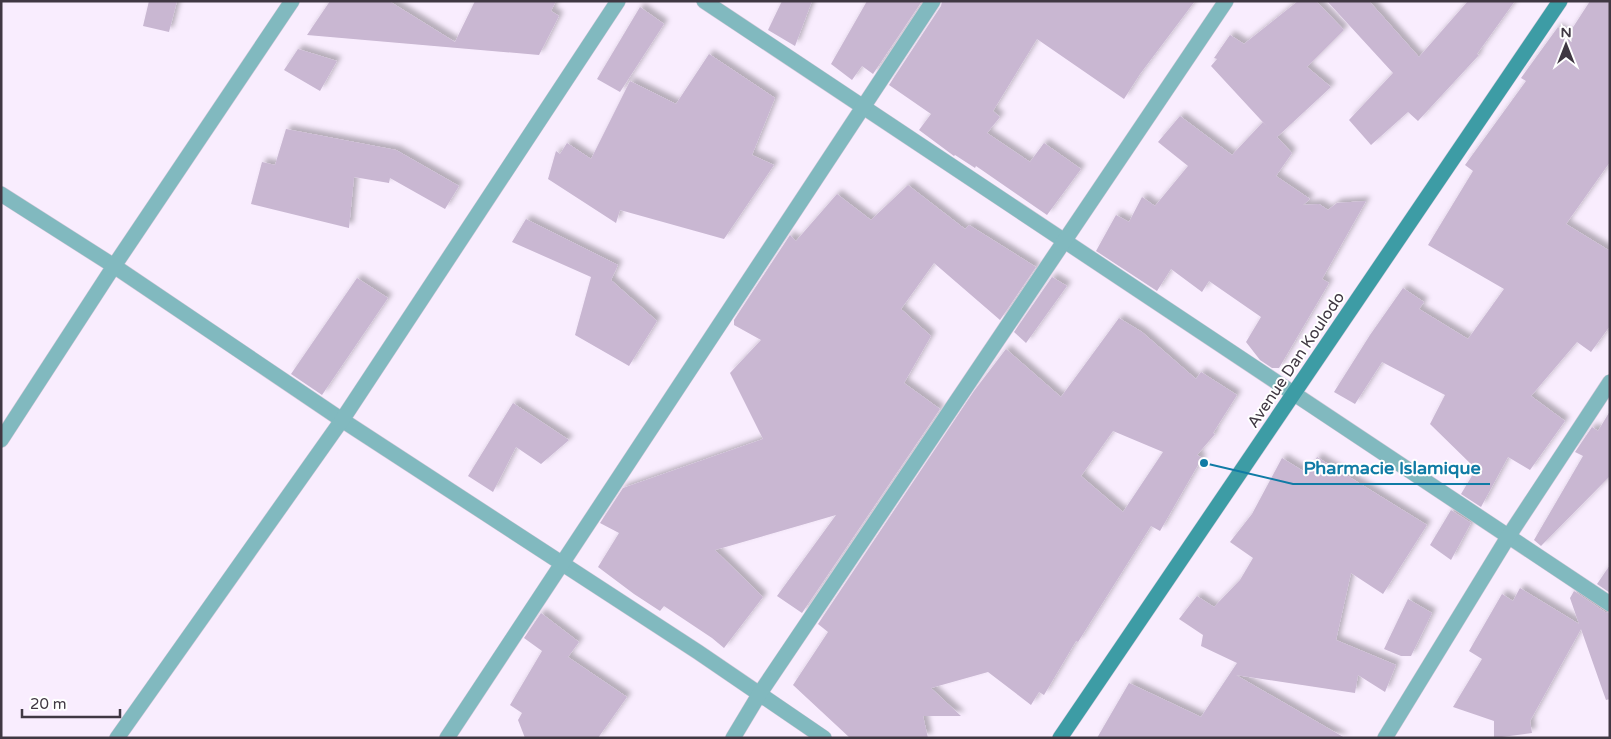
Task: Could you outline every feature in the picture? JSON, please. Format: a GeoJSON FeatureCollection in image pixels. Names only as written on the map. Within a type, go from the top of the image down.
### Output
{"type":"FeatureCollection","features":[{"type":"Feature","properties":{"kind":"street"},"geometry":{"type":"LineString","coordinates":[[1,440],[114,266],[292,1]]}},
{"type":"Feature","properties":{"kind":"street"},"geometry":{"type":"LineString","coordinates":[[117,738],[342,420],[618,1]]}},
{"type":"Feature","properties":{"kind":"street"},"geometry":{"type":"LineString","coordinates":[[704,1],[1063,242],[1610,604]]}},
{"type":"Feature","properties":{"kind":"street"},"geometry":{"type":"LineString","coordinates":[[447,738],[933,1]]}},
{"type":"Feature","properties":{"kind":"street"},"geometry":{"type":"LineString","coordinates":[[733,738],[760,693],[1226,1]]}},
{"type":"Feature","properties":{"kind":"street","name":"Avenue Dan Koulodo"},"geometry":{"type":"LineString","coordinates":[[1060,738],[1560,1]]}},
{"type":"Feature","properties":{"kind":"street"},"geometry":{"type":"LineString","coordinates":[[1,194],[114,266],[342,420],[760,693],[824,738]]}},
{"type":"Feature","properties":{"kind":"street"},"geometry":{"type":"LineString","coordinates":[[1385,738],[1508,537],[1610,382]]}},
{"type":"Feature","properties":{"kind":"building"},"geometry":{"type":"Polygon","coordinates":[[[149,1],[177,1],[169,32],[143,26],[149,1]]]}},
{"type":"Feature","properties":{"kind":"building"},"geometry":{"type":"Polygon","coordinates":[[[330,1],[389,1],[455,42],[475,1],[556,1],[551,11],[559,16],[539,55],[307,35],[330,1]]]}},
{"type":"Feature","properties":{"kind":"building"},"geometry":{"type":"Polygon","coordinates":[[[782,1],[812,1],[795,46],[768,30],[782,1]]]}},
{"type":"Feature","properties":{"kind":"building"},"geometry":{"type":"Polygon","coordinates":[[[867,1],[922,1],[873,74],[862,66],[852,80],[831,64],[867,1]]]}},
{"type":"Feature","properties":{"kind":"building"},"geometry":{"type":"Polygon","coordinates":[[[942,1],[1195,1],[1140,74],[1124,99],[1037,39],[993,111],[1000,117],[987,133],[1030,162],[1044,143],[1081,169],[1047,215],[976,166],[975,168],[954,156],[919,130],[931,114],[889,85],[941,6],[942,1]]]}},
{"type":"Feature","properties":{"kind":"building"},"geometry":{"type":"Polygon","coordinates":[[[1298,1],[1316,1],[1344,30],[1307,67],[1331,87],[1277,137],[1292,153],[1276,176],[1310,199],[1303,205],[1319,204],[1328,210],[1337,203],[1366,201],[1322,279],[1329,283],[1279,368],[1272,368],[1260,360],[1246,342],[1261,317],[1209,281],[1202,292],[1171,269],[1157,291],[1096,251],[1116,215],[1129,222],[1142,197],[1155,206],[1188,166],[1158,142],[1180,116],[1232,155],[1263,122],[1211,66],[1217,59],[1214,58],[1230,35],[1244,44],[1298,1]]]}},
{"type":"Feature","properties":{"kind":"building"},"geometry":{"type":"Polygon","coordinates":[[[1327,1],[1369,1],[1419,57],[1468,1],[1515,1],[1477,54],[1479,55],[1418,121],[1408,112],[1371,145],[1349,120],[1393,73],[1327,1]]]}},
{"type":"Feature","properties":{"kind":"building"},"geometry":{"type":"Polygon","coordinates":[[[1590,1],[1610,1],[1610,162],[1566,224],[1610,251],[1610,326],[1591,352],[1577,342],[1531,396],[1565,421],[1530,470],[1508,457],[1481,507],[1461,494],[1476,469],[1430,424],[1445,395],[1382,362],[1355,404],[1334,392],[1370,335],[1403,288],[1424,302],[1419,309],[1468,339],[1504,289],[1428,245],[1473,171],[1465,165],[1526,81],[1521,78],[1558,27],[1568,35],[1590,1]]]}},
{"type":"Feature","properties":{"kind":"building"},"geometry":{"type":"Polygon","coordinates":[[[640,7],[664,24],[620,92],[597,79],[640,7]]]}},
{"type":"Feature","properties":{"kind":"building"},"geometry":{"type":"Polygon","coordinates":[[[298,49],[337,61],[320,91],[284,70],[298,49]]]}},
{"type":"Feature","properties":{"kind":"building"},"geometry":{"type":"Polygon","coordinates":[[[709,54],[775,98],[752,155],[774,165],[724,239],[620,210],[616,223],[548,179],[556,151],[560,154],[567,143],[591,159],[630,81],[676,104],[709,54]]]}},
{"type":"Feature","properties":{"kind":"building"},"geometry":{"type":"Polygon","coordinates":[[[286,129],[396,150],[459,186],[445,209],[390,178],[389,183],[354,177],[349,228],[251,204],[262,162],[275,165],[286,129]]]}},
{"type":"Feature","properties":{"kind":"building"},"geometry":{"type":"Polygon","coordinates":[[[908,185],[965,229],[969,225],[1036,267],[1000,320],[934,263],[901,309],[931,336],[904,383],[940,409],[802,613],[777,596],[836,515],[715,550],[763,597],[724,648],[664,606],[660,611],[598,567],[619,533],[600,523],[623,488],[763,439],[730,373],[761,340],[734,325],[734,320],[790,235],[796,241],[837,194],[871,220],[908,185]]]}},
{"type":"Feature","properties":{"kind":"building"},"geometry":{"type":"Polygon","coordinates":[[[526,219],[618,265],[611,280],[657,321],[629,366],[575,335],[591,277],[512,242],[526,219]]]}},
{"type":"Feature","properties":{"kind":"building"},"geometry":{"type":"Polygon","coordinates":[[[1052,277],[1067,286],[1026,343],[1014,332],[1052,277]]]}},
{"type":"Feature","properties":{"kind":"building"},"geometry":{"type":"Polygon","coordinates":[[[357,278],[388,298],[322,395],[291,374],[357,278]]]}},
{"type":"Feature","properties":{"kind":"building"},"geometry":{"type":"Polygon","coordinates":[[[1119,318],[1142,332],[1196,379],[1201,372],[1237,395],[1213,433],[1215,434],[1197,455],[1202,458],[1160,531],[1151,526],[1078,642],[1076,641],[1044,695],[1039,692],[1031,705],[988,672],[931,688],[961,716],[923,716],[928,738],[850,738],[793,685],[828,632],[818,624],[974,391],[1006,349],[1061,397],[1119,318]],[[1113,431],[1081,476],[1123,512],[1163,452],[1113,431]]]}},
{"type":"Feature","properties":{"kind":"building"},"geometry":{"type":"Polygon","coordinates":[[[513,403],[569,440],[541,464],[516,447],[493,492],[468,476],[513,403]]]}},
{"type":"Feature","properties":{"kind":"building"},"geometry":{"type":"Polygon","coordinates":[[[1610,411],[1610,476],[1541,546],[1534,540],[1583,456],[1575,452],[1592,427],[1598,431],[1610,411]]]}},
{"type":"Feature","properties":{"kind":"building"},"geometry":{"type":"Polygon","coordinates":[[[1317,457],[1427,525],[1383,594],[1351,573],[1336,640],[1396,665],[1385,692],[1358,675],[1355,693],[1236,675],[1345,738],[1097,738],[1129,683],[1201,717],[1237,663],[1201,646],[1203,635],[1179,619],[1197,596],[1214,607],[1240,580],[1253,558],[1230,542],[1252,514],[1282,458],[1308,474],[1317,457]]]}},
{"type":"Feature","properties":{"kind":"building"},"geometry":{"type":"Polygon","coordinates":[[[1451,510],[1471,523],[1451,560],[1430,545],[1451,510]]]}},
{"type":"Feature","properties":{"kind":"building"},"geometry":{"type":"Polygon","coordinates":[[[1610,565],[1610,593],[1597,584],[1610,565]]]}},
{"type":"Feature","properties":{"kind":"building"},"geometry":{"type":"Polygon","coordinates":[[[1520,588],[1579,624],[1570,598],[1574,591],[1605,612],[1610,613],[1610,699],[1606,700],[1581,629],[1530,721],[1532,733],[1494,738],[1494,721],[1453,707],[1482,659],[1469,651],[1502,594],[1513,601],[1520,588]]]}},
{"type":"Feature","properties":{"kind":"building"},"geometry":{"type":"Polygon","coordinates":[[[1408,599],[1432,613],[1411,656],[1401,656],[1384,649],[1408,599]]]}},
{"type":"Feature","properties":{"kind":"building"},"geometry":{"type":"Polygon","coordinates":[[[541,613],[579,642],[568,657],[627,697],[598,738],[525,738],[518,720],[522,713],[510,705],[542,651],[524,638],[541,613]]]}},
{"type":"Feature","properties":{"kind":"place","name":"Pharmacie Islamique"},"geometry":{"type":"Point","coordinates":[1204,463]}}]}
